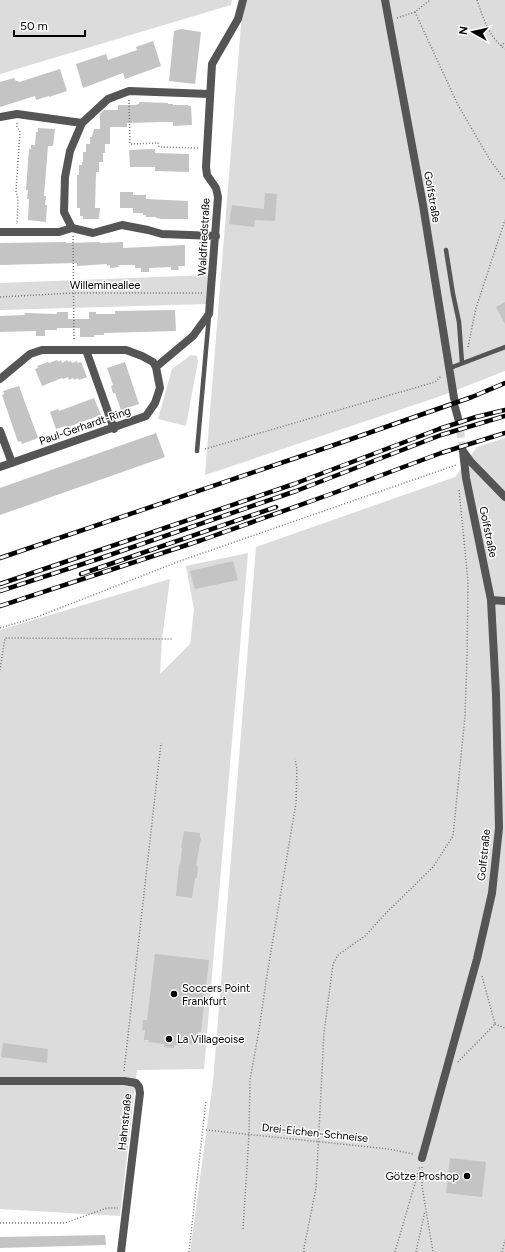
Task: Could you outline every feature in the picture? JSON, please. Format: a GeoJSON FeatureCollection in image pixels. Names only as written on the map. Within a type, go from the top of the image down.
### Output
{"type":"FeatureCollection","features":[{"type":"Feature","properties":{"kind":"street","name":"Waldfriedstraße"},"geometry":{"type":"LineString","coordinates":[[209,314],[218,197],[216,188],[207,175],[206,167],[209,94],[212,64],[238,19],[243,0]]}},
{"type":"Feature","properties":{"kind":"street","name":"Golfstraße"},"geometry":{"type":"LineString","coordinates":[[386,0],[423,205],[454,398]]}},
{"type":"Feature","properties":{"kind":"street"},"geometry":{"type":"LineString","coordinates":[[72,228],[64,212],[65,177],[70,151],[82,123],[108,99],[129,91],[209,94]]}},
{"type":"Feature","properties":{"kind":"street"},"geometry":{"type":"LineString","coordinates":[[0,117],[18,114],[82,123]]}},
{"type":"Feature","properties":{"kind":"street"},"geometry":{"type":"LineString","coordinates":[[0,232],[59,232],[72,228],[93,233],[122,225],[162,234],[216,236]]}},
{"type":"Feature","properties":{"kind":"street"},"geometry":{"type":"LineString","coordinates":[[0,379],[30,354],[42,350],[126,350],[153,362],[156,367],[193,336],[209,314]]}},
{"type":"Feature","properties":{"kind":"street"},"geometry":{"type":"LineString","coordinates":[[86,350],[114,429]]}},
{"type":"Feature","properties":{"kind":"street","name":"Paul-Gerhardt-Ring"},"geometry":{"type":"LineString","coordinates":[[0,467],[114,429],[146,416],[156,403],[160,388],[156,367]]}},
{"type":"Feature","properties":{"kind":"street"},"geometry":{"type":"LineString","coordinates":[[455,407],[458,418]]}},
{"type":"Feature","properties":{"kind":"street"},"geometry":{"type":"LineString","coordinates":[[0,431],[12,463]]}},
{"type":"Feature","properties":{"kind":"street","name":"Golfstraße"},"geometry":{"type":"LineString","coordinates":[[422,1158],[475,966],[492,893],[498,828],[496,694],[491,600],[466,478],[463,451],[471,462],[505,497]]}},
{"type":"Feature","properties":{"kind":"street"},"geometry":{"type":"LineString","coordinates":[[491,600],[505,601]]}},
{"type":"Feature","properties":{"kind":"street","name":"Hahnstraße"},"geometry":{"type":"LineString","coordinates":[[0,1080],[124,1081],[136,1083],[140,1094],[121,1252]]}},
{"type":"Feature","properties":{"kind":"lane"},"geometry":{"type":"LineString","coordinates":[[446,250],[459,322],[462,363]]}},
{"type":"Feature","properties":{"kind":"lane"},"geometry":{"type":"LineString","coordinates":[[197,451],[209,314]]}},
{"type":"Feature","properties":{"kind":"lane"},"geometry":{"type":"LineString","coordinates":[[450,368],[505,347]]}},
{"type":"Feature","properties":{"kind":"path"},"geometry":{"type":"LineString","coordinates":[[389,19],[401,17],[414,12],[430,0]]}},
{"type":"Feature","properties":{"kind":"path"},"geometry":{"type":"LineString","coordinates":[[477,0],[486,26],[505,49]]}},
{"type":"Feature","properties":{"kind":"path"},"geometry":{"type":"LineString","coordinates":[[414,12],[458,105],[490,160],[505,180]]}},
{"type":"Feature","properties":{"kind":"path"},"geometry":{"type":"LineString","coordinates":[[501,46],[505,42]]}},
{"type":"Feature","properties":{"kind":"path"},"geometry":{"type":"LineString","coordinates":[[129,91],[130,144],[158,143],[159,147],[207,148]]}},
{"type":"Feature","properties":{"kind":"path"},"geometry":{"type":"LineString","coordinates":[[17,232],[18,199],[16,191],[20,131],[17,127],[18,114]]}},
{"type":"Feature","properties":{"kind":"path"},"geometry":{"type":"LineString","coordinates":[[462,363],[466,359],[476,308],[505,220]]}},
{"type":"Feature","properties":{"kind":"path"},"geometry":{"type":"LineString","coordinates":[[72,228],[74,350]]}},
{"type":"Feature","properties":{"kind":"path","name":"Willemineallee"},"geometry":{"type":"LineString","coordinates":[[0,297],[73,293],[211,293]]}},
{"type":"Feature","properties":{"kind":"path"},"geometry":{"type":"LineString","coordinates":[[197,451],[435,382],[450,368]]}},
{"type":"Feature","properties":{"kind":"path"},"geometry":{"type":"LineString","coordinates":[[0,628],[37,617],[180,561],[460,464]]}},
{"type":"Feature","properties":{"kind":"path"},"geometry":{"type":"LineString","coordinates":[[304,1252],[316,1188],[324,1033],[334,964],[338,955],[365,936],[433,867],[453,836],[465,716],[467,658],[468,581],[458,484]]}},
{"type":"Feature","properties":{"kind":"path"},"geometry":{"type":"LineString","coordinates":[[0,670],[5,638],[172,639]]}},
{"type":"Feature","properties":{"kind":"path"},"geometry":{"type":"LineString","coordinates":[[124,1081],[161,743]]}},
{"type":"Feature","properties":{"kind":"path"},"geometry":{"type":"LineString","coordinates":[[243,1229],[249,1135],[250,1080],[296,803],[296,759]]}},
{"type":"Feature","properties":{"kind":"path"},"geometry":{"type":"LineString","coordinates":[[481,973],[495,1024]]}},
{"type":"Feature","properties":{"kind":"path"},"geometry":{"type":"LineString","coordinates":[[495,1024],[505,1028]]}},
{"type":"Feature","properties":{"kind":"path"},"geometry":{"type":"LineString","coordinates":[[456,1064],[495,1024]]}},
{"type":"Feature","properties":{"kind":"path"},"geometry":{"type":"LineString","coordinates":[[189,1252],[206,1100]]}},
{"type":"Feature","properties":{"kind":"path","name":"Drei-Eichen-Schneise"},"geometry":{"type":"LineString","coordinates":[[206,1130],[389,1149],[409,1153],[422,1158]]}},
{"type":"Feature","properties":{"kind":"path"},"geometry":{"type":"LineString","coordinates":[[422,1158],[422,1186],[433,1252]]}},
{"type":"Feature","properties":{"kind":"path"},"geometry":{"type":"LineString","coordinates":[[396,1252],[422,1158]]}},
{"type":"Feature","properties":{"kind":"path"},"geometry":{"type":"LineString","coordinates":[[0,1223],[65,1223],[107,1208],[126,1207]]}},
{"type":"Feature","properties":{"kind":"path"},"geometry":{"type":"LineString","coordinates":[[416,1252],[425,1210]]}},
{"type":"Feature","properties":{"kind":"path"},"geometry":{"type":"LineString","coordinates":[[502,1252],[505,1240]]}},
{"type":"Feature","properties":{"kind":"shaded area"},"geometry":{"type":"Polygon","coordinates":[[[0,0],[232,0],[231,5],[0,74],[0,0]]]}},
{"type":"Feature","properties":{"kind":"shaded area"},"geometry":{"type":"Polygon","coordinates":[[[243,0],[505,0],[505,371],[438,397],[205,475],[243,0]]]}},
{"type":"Feature","properties":{"kind":"shaded area"},"geometry":{"type":"Polygon","coordinates":[[[209,275],[207,304],[0,310],[0,283],[209,275]]]}},
{"type":"Feature","properties":{"kind":"shaded area"},"geometry":{"type":"Polygon","coordinates":[[[191,355],[197,356],[198,361],[186,426],[158,419],[172,369],[191,355]]]}},
{"type":"Feature","properties":{"kind":"shaded area"},"geometry":{"type":"Polygon","coordinates":[[[505,438],[505,1252],[190,1252],[213,1082],[256,547],[455,477],[477,447],[505,438]]]}},
{"type":"Feature","properties":{"kind":"shaded area"},"geometry":{"type":"Polygon","coordinates":[[[248,553],[204,1069],[137,1070],[120,1216],[0,1209],[0,630],[170,579],[162,639],[160,674],[190,644],[194,609],[186,566],[248,553]]]}},
{"type":"Feature","properties":{"kind":"building"},"geometry":{"type":"Polygon","coordinates":[[[181,29],[201,32],[195,84],[169,81],[174,31],[181,29]]]}},
{"type":"Feature","properties":{"kind":"building"},"geometry":{"type":"Polygon","coordinates":[[[153,41],[161,66],[125,79],[123,73],[83,88],[76,64],[106,54],[108,60],[137,50],[136,47],[153,41]]]}},
{"type":"Feature","properties":{"kind":"building"},"geometry":{"type":"Polygon","coordinates":[[[60,69],[67,91],[36,100],[35,96],[0,107],[0,82],[14,78],[19,82],[60,69]]]}},
{"type":"Feature","properties":{"kind":"building"},"geometry":{"type":"Polygon","coordinates":[[[139,102],[168,103],[173,105],[191,106],[192,125],[173,126],[173,122],[164,122],[127,123],[127,127],[110,127],[110,144],[105,144],[103,162],[99,162],[99,172],[96,172],[95,208],[100,208],[99,219],[83,219],[83,216],[80,216],[80,208],[77,208],[77,175],[79,175],[79,165],[82,165],[83,162],[83,152],[86,152],[86,144],[90,144],[90,137],[92,137],[94,129],[100,129],[100,114],[104,110],[118,110],[118,105],[135,105],[139,104],[139,102]]]}},
{"type":"Feature","properties":{"kind":"building"},"geometry":{"type":"Polygon","coordinates":[[[38,128],[55,129],[53,146],[48,146],[44,196],[46,196],[45,205],[47,205],[46,222],[28,220],[29,199],[27,199],[28,190],[26,190],[29,149],[31,149],[31,145],[35,145],[36,132],[38,132],[38,128]]]}},
{"type":"Feature","properties":{"kind":"building"},"geometry":{"type":"Polygon","coordinates":[[[155,149],[155,153],[189,154],[189,172],[155,171],[155,167],[130,167],[129,150],[155,149]]]}},
{"type":"Feature","properties":{"kind":"building"},"geometry":{"type":"Polygon","coordinates":[[[120,192],[133,192],[133,195],[146,195],[146,199],[188,201],[188,219],[161,219],[156,217],[146,217],[143,213],[133,213],[133,208],[120,208],[120,192]]]}},
{"type":"Feature","properties":{"kind":"building"},"geometry":{"type":"Polygon","coordinates":[[[265,193],[277,194],[275,221],[255,220],[254,227],[229,224],[232,205],[264,209],[265,193]]]}},
{"type":"Feature","properties":{"kind":"building"},"geometry":{"type":"Polygon","coordinates":[[[123,242],[123,248],[185,245],[185,266],[178,266],[179,270],[171,270],[171,267],[149,268],[149,272],[141,272],[141,268],[135,268],[135,265],[118,265],[119,267],[110,268],[110,265],[107,266],[107,264],[77,266],[77,263],[0,265],[0,243],[123,242]]]}},
{"type":"Feature","properties":{"kind":"building"},"geometry":{"type":"Polygon","coordinates":[[[505,302],[505,324],[496,307],[505,302]]]}},
{"type":"Feature","properties":{"kind":"building"},"geometry":{"type":"Polygon","coordinates":[[[175,310],[176,331],[104,333],[104,335],[94,335],[94,337],[80,337],[80,328],[57,328],[57,330],[45,330],[45,336],[36,336],[36,331],[0,332],[0,316],[25,315],[24,313],[57,314],[57,312],[68,312],[68,319],[89,319],[89,312],[96,312],[96,314],[115,314],[115,311],[175,310]]]}},
{"type":"Feature","properties":{"kind":"building"},"geometry":{"type":"Polygon","coordinates":[[[57,360],[58,362],[61,360],[62,363],[67,360],[68,362],[71,361],[72,363],[77,361],[78,363],[81,362],[87,377],[79,380],[78,378],[69,380],[68,377],[62,378],[42,386],[35,369],[38,368],[37,366],[57,360]]]}},
{"type":"Feature","properties":{"kind":"building"},"geometry":{"type":"Polygon","coordinates":[[[125,362],[139,404],[121,410],[115,393],[113,393],[112,390],[111,386],[113,385],[107,368],[125,362]]]}},
{"type":"Feature","properties":{"kind":"building"},"geometry":{"type":"Polygon","coordinates":[[[19,386],[38,438],[22,444],[21,441],[18,442],[2,395],[4,394],[3,391],[19,386]]]}},
{"type":"Feature","properties":{"kind":"building"},"geometry":{"type":"Polygon","coordinates":[[[94,398],[101,415],[65,428],[65,426],[56,429],[50,412],[58,409],[59,411],[94,398]]]}},
{"type":"Feature","properties":{"kind":"building"},"geometry":{"type":"Polygon","coordinates":[[[156,433],[165,457],[0,515],[0,488],[156,433]]]}},
{"type":"Feature","properties":{"kind":"building"},"geometry":{"type":"Polygon","coordinates":[[[233,561],[238,580],[195,589],[190,571],[233,561]]]}},
{"type":"Feature","properties":{"kind":"building"},"geometry":{"type":"Polygon","coordinates":[[[184,831],[200,833],[201,838],[196,866],[198,866],[197,878],[195,878],[192,898],[176,896],[184,831]]]}},
{"type":"Feature","properties":{"kind":"building"},"geometry":{"type":"Polygon","coordinates":[[[155,954],[209,960],[201,1032],[198,1032],[197,1045],[185,1043],[185,1045],[174,1045],[174,1048],[164,1047],[164,1044],[144,1040],[145,1030],[142,1030],[143,1020],[147,1020],[155,954]]]}},
{"type":"Feature","properties":{"kind":"building"},"geometry":{"type":"Polygon","coordinates":[[[3,1043],[48,1049],[47,1063],[1,1057],[3,1043]]]}},
{"type":"Feature","properties":{"kind":"building"},"geometry":{"type":"Polygon","coordinates":[[[450,1158],[486,1162],[482,1197],[446,1193],[450,1158]]]}},
{"type":"Feature","properties":{"kind":"building"},"geometry":{"type":"Polygon","coordinates":[[[105,1235],[106,1245],[0,1248],[0,1237],[105,1235]]]}},
{"type":"Feature","properties":{"kind":"tunnel"},"geometry":{"type":"LineString","coordinates":[[458,418],[463,451]]}},
{"type":"Feature","properties":{"kind":"railway"},"geometry":{"type":"LineString","coordinates":[[0,558],[334,445],[472,397],[505,383]]}},
{"type":"Feature","properties":{"kind":"railway"},"geometry":{"type":"LineString","coordinates":[[0,584],[294,484],[439,429],[476,417],[505,410]]}},
{"type":"Feature","properties":{"kind":"railway"},"geometry":{"type":"LineString","coordinates":[[0,591],[296,491],[441,435],[505,416]]}},
{"type":"Feature","properties":{"kind":"railway"},"geometry":{"type":"LineString","coordinates":[[0,606],[202,540],[441,453],[505,433]]}},
{"type":"Feature","properties":{"kind":"railway"},"geometry":{"type":"LineString","coordinates":[[81,574],[276,507]]}},
{"type":"Feature","properties":{"kind":"place","name":"Soccers Point Frankfurt"},"geometry":{"type":"Point","coordinates":[174,994]}},
{"type":"Feature","properties":{"kind":"place","name":"La Villageoise"},"geometry":{"type":"Point","coordinates":[169,1039]}},
{"type":"Feature","properties":{"kind":"place","name":"Götze Proshop"},"geometry":{"type":"Point","coordinates":[467,1176]}}]}
